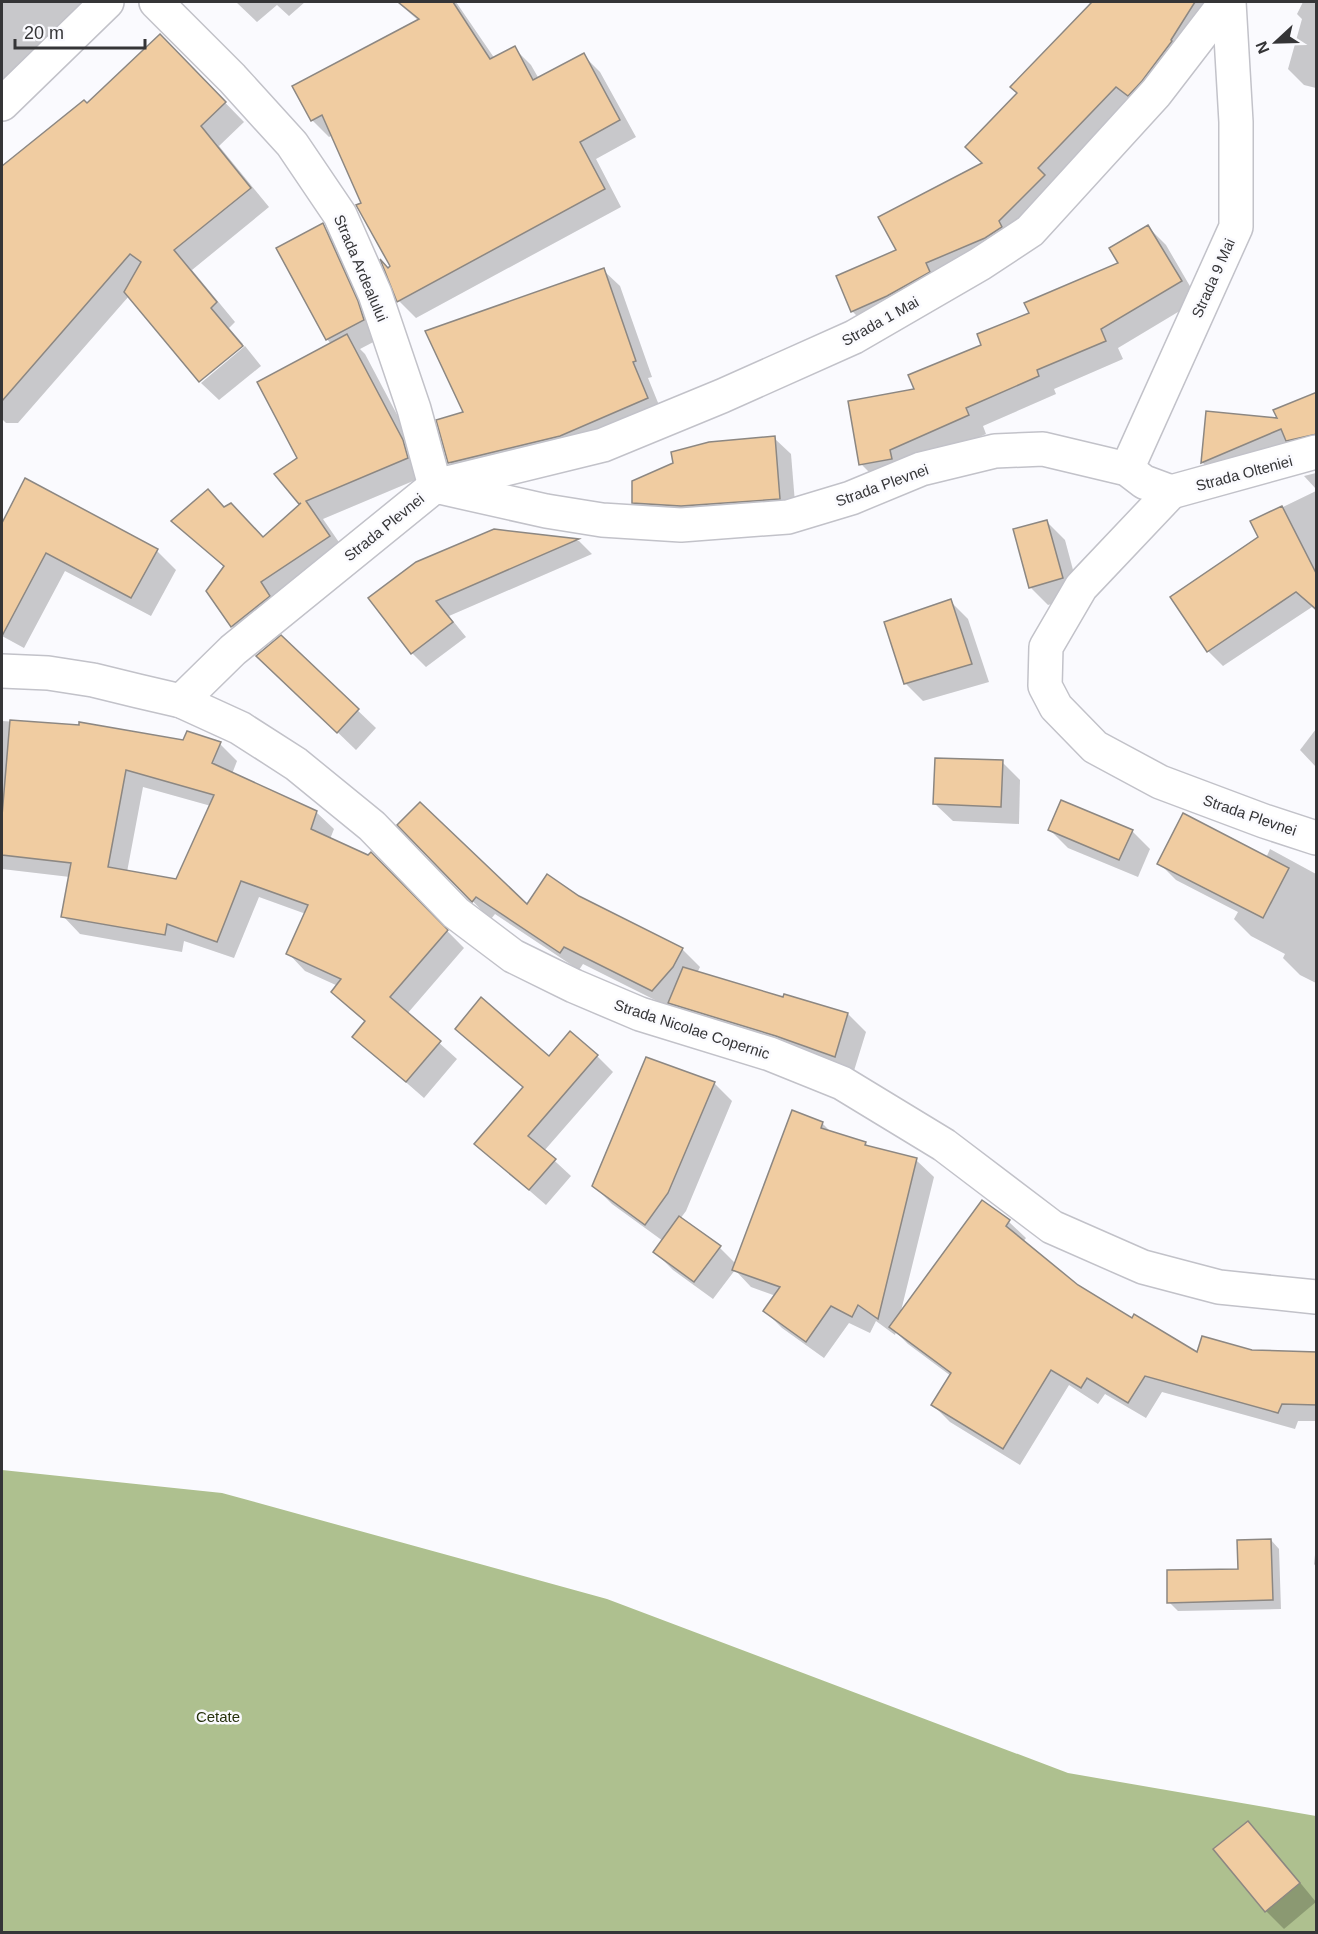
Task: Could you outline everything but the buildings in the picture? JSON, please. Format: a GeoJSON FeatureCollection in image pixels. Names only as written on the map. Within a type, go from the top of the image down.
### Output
{"type":"FeatureCollection","features":[{"type":"Feature","properties":{"kind":"street"},"geometry":{"type":"LineString","coordinates":[[2,104],[107,2]]}},
{"type":"Feature","properties":{"kind":"street","name":"Strada Ardealului"},"geometry":{"type":"LineString","coordinates":[[156,2],[232,78],[292,144],[340,215],[375,294],[414,409],[435,486]]}},
{"type":"Feature","properties":{"kind":"street","name":"Strada 1 Mai"},"geometry":{"type":"LineString","coordinates":[[435,486],[603,445],[722,396],[854,337],[980,264],[1030,231],[1156,93],[1228,2]]}},
{"type":"Feature","properties":{"kind":"street","name":"Strada 9 Mai"},"geometry":{"type":"LineString","coordinates":[[1127,469],[1236,226],[1236,122],[1228,2]]}},
{"type":"Feature","properties":{"kind":"street","name":"Strada Plevnei"},"geometry":{"type":"LineString","coordinates":[[181,701],[233,650],[435,486],[546,511],[602,520],[681,525],[788,517],[851,498],[921,469],[995,451],[1043,449],[1127,469],[1144,482],[1171,492],[1081,587],[1046,647],[1045,686],[1056,707],[1095,747],[1160,782],[1317,838]]}},
{"type":"Feature","properties":{"kind":"street","name":"Strada Olteniei"},"geometry":{"type":"LineString","coordinates":[[1171,492],[1317,452]]}},
{"type":"Feature","properties":{"kind":"street","name":"Strada Nicolae Copernic"},"geometry":{"type":"LineString","coordinates":[[2,671],[48,673],[93,680],[181,701],[240,728],[296,764],[372,826],[456,913],[513,956],[574,986],[640,1014],[770,1054],[842,1083],[944,1145],[1052,1227],[1143,1267],[1220,1287],[1317,1297]]}},
{"type":"Feature","properties":{"kind":"green space","name":"Cetate"},"geometry":{"type":"Polygon","coordinates":[[[2,1470],[222,1493],[607,1599],[1068,1773],[1316,1816],[1316,1932],[2,1932],[2,1470]]]}}]}
